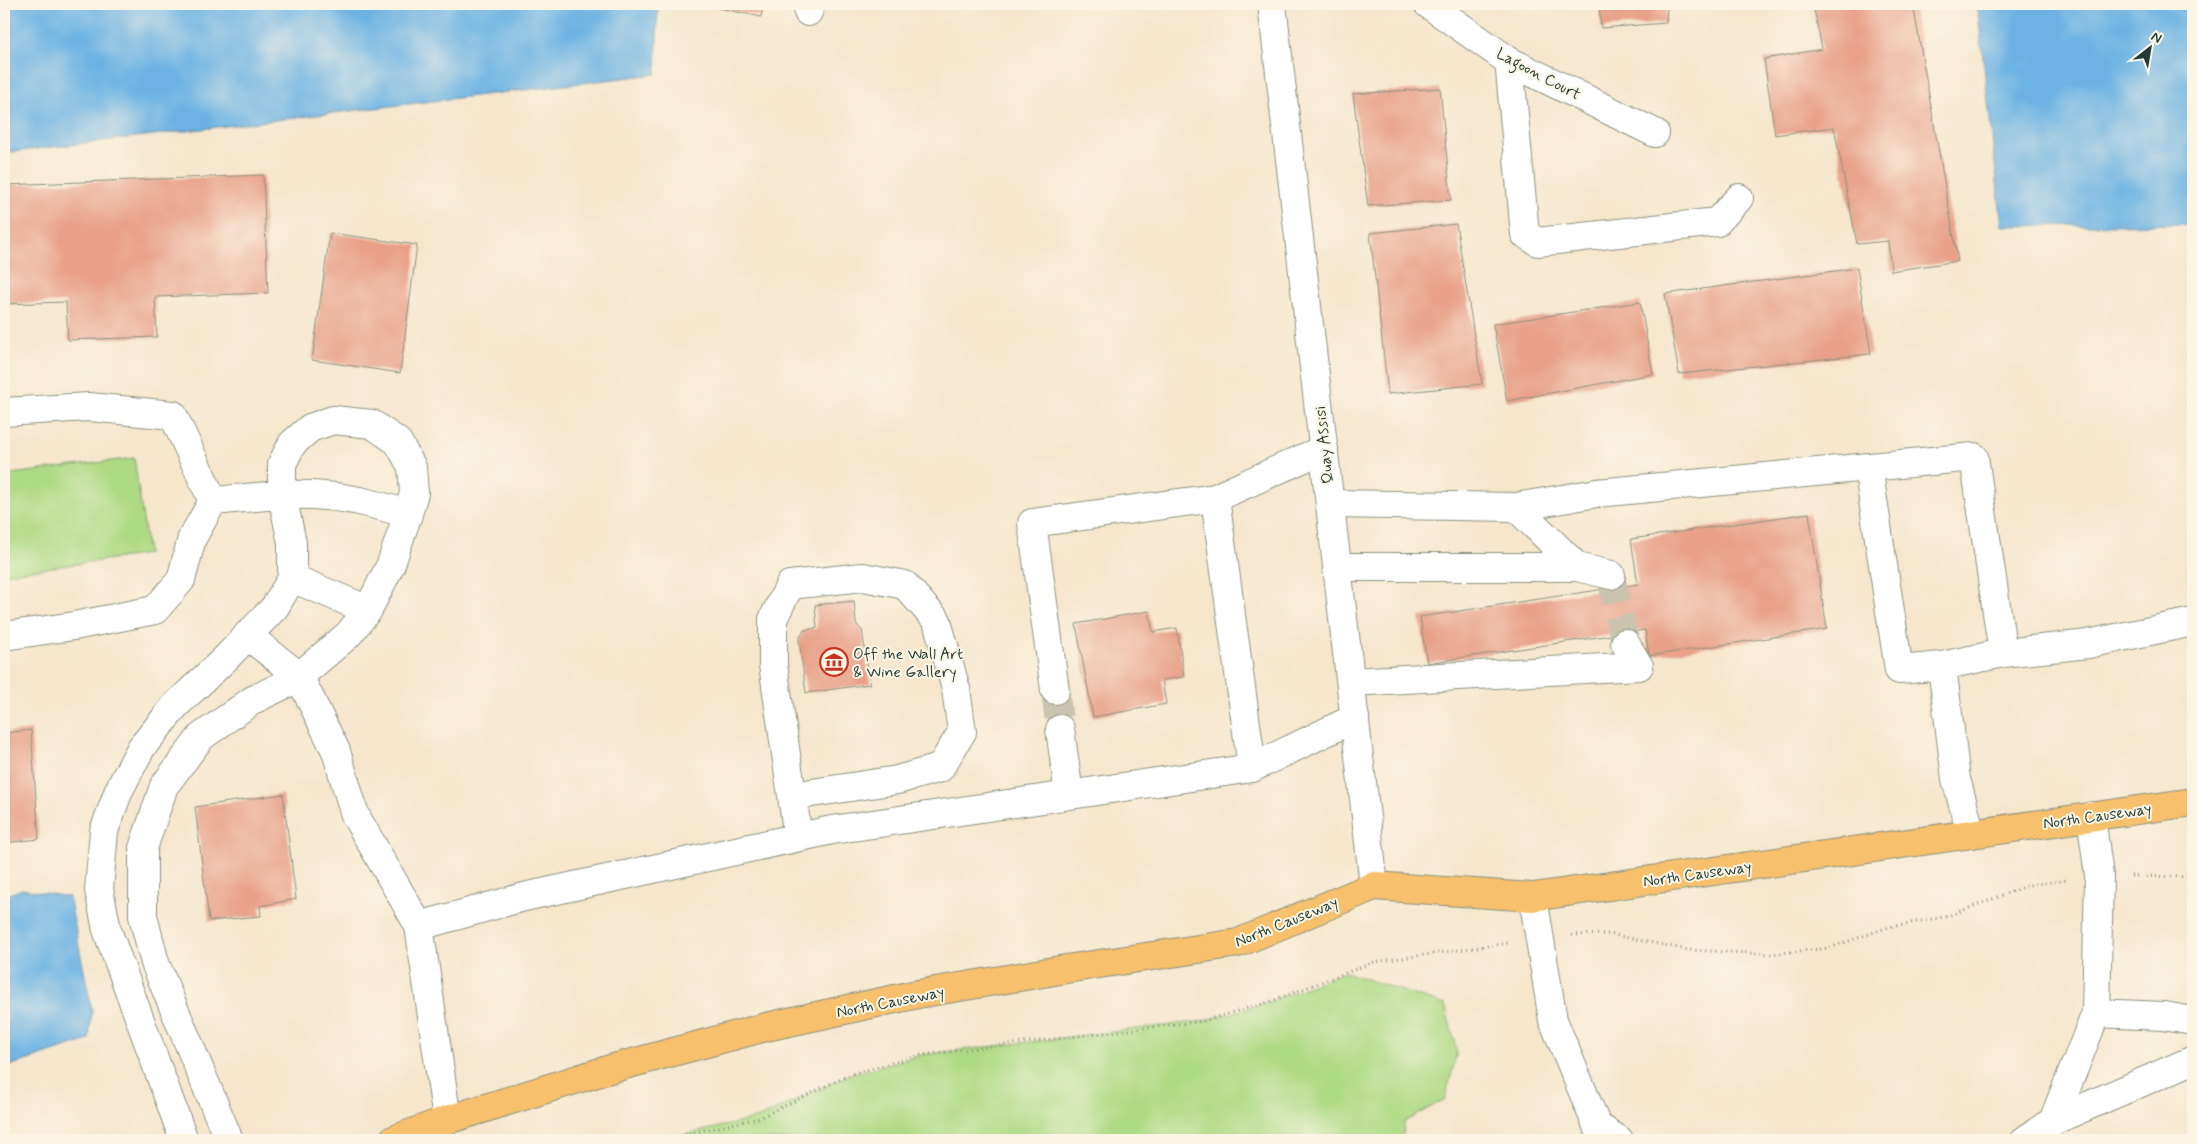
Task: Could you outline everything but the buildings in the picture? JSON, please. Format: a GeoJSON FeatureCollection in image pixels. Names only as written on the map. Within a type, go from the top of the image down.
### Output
{"type":"FeatureCollection","features":[{"type":"Feature","properties":{"kind":"main road","name":"North Causeway"},"geometry":{"type":"LineString","coordinates":[[393,1140],[448,1120],[610,1069],[766,1026],[918,994],[1238,943],[1374,886],[1533,897],[2193,802]]}},
{"type":"Feature","properties":{"kind":"street","name":"Quay Assisi"},"geometry":{"type":"LineString","coordinates":[[1272,4],[1374,886]]}},
{"type":"Feature","properties":{"kind":"street","name":"Lagoon Court"},"geometry":{"type":"LineString","coordinates":[[1428,4],[1509,61],[1656,133]]}},
{"type":"Feature","properties":{"kind":"street"},"geometry":{"type":"LineString","coordinates":[[1509,61],[1525,234],[1538,242],[1717,222],[1739,198]]}},
{"type":"Feature","properties":{"kind":"street"},"geometry":{"type":"LineString","coordinates":[[4,412],[89,407],[173,415],[213,501]]}},
{"type":"Feature","properties":{"kind":"street"},"geometry":{"type":"LineString","coordinates":[[184,1140],[107,930],[99,890],[104,831],[119,790],[141,748],[176,705],[275,607],[292,578],[292,543],[282,495],[282,464],[292,444],[310,428],[333,420],[372,424],[398,442],[412,467],[414,493],[391,564],[368,610],[348,635],[299,676],[253,700],[201,737],[164,786],[143,848],[143,916],[155,963],[229,1140]]}},
{"type":"Feature","properties":{"kind":"street"},"geometry":{"type":"LineString","coordinates":[[1055,690],[1032,523],[1214,498],[1324,449]]}},
{"type":"Feature","properties":{"kind":"street"},"geometry":{"type":"LineString","coordinates":[[1330,504],[1516,508],[1597,493],[1974,456],[2003,653]]}},
{"type":"Feature","properties":{"kind":"street"},"geometry":{"type":"LineString","coordinates":[[1868,467],[1899,670],[1942,666],[2003,653],[2088,644],[2193,622]]}},
{"type":"Feature","properties":{"kind":"street"},"geometry":{"type":"LineString","coordinates":[[213,501],[282,495],[325,496],[381,506],[408,514]]}},
{"type":"Feature","properties":{"kind":"street"},"geometry":{"type":"LineString","coordinates":[[1214,498],[1252,768]]}},
{"type":"Feature","properties":{"kind":"street"},"geometry":{"type":"LineString","coordinates":[[4,636],[74,626],[155,610],[180,580],[192,538],[213,501]]}},
{"type":"Feature","properties":{"kind":"street"},"geometry":{"type":"LineString","coordinates":[[1516,508],[1577,567]]}},
{"type":"Feature","properties":{"kind":"street"},"geometry":{"type":"LineString","coordinates":[[1337,567],[1577,567],[1611,575]]}},
{"type":"Feature","properties":{"kind":"street"},"geometry":{"type":"LineString","coordinates":[[792,796],[897,780],[940,768],[962,732],[956,689],[937,621],[905,585],[863,577],[790,585],[773,619],[773,665],[792,796],[798,837]]}},
{"type":"Feature","properties":{"kind":"street"},"geometry":{"type":"LineString","coordinates":[[292,578],[368,610]]}},
{"type":"Feature","properties":{"kind":"street"},"geometry":{"type":"LineString","coordinates":[[248,635],[299,676],[336,751],[355,815],[419,926],[448,1120]]}},
{"type":"Feature","properties":{"kind":"street"},"geometry":{"type":"LineString","coordinates":[[1351,682],[1638,666],[1625,643]]}},
{"type":"Feature","properties":{"kind":"street"},"geometry":{"type":"LineString","coordinates":[[1942,666],[1956,779],[1971,834]]}},
{"type":"Feature","properties":{"kind":"street"},"geometry":{"type":"LineString","coordinates":[[419,926],[524,897],[798,837],[1069,794],[1252,768],[1355,718]]}},
{"type":"Feature","properties":{"kind":"street"},"geometry":{"type":"LineString","coordinates":[[1060,729],[1069,794]]}},
{"type":"Feature","properties":{"kind":"street"},"geometry":{"type":"LineString","coordinates":[[2053,1121],[2096,1013],[2099,876],[2091,816]]}},
{"type":"Feature","properties":{"kind":"street"},"geometry":{"type":"LineString","coordinates":[[1533,897],[1553,1020],[1597,1126],[1619,1140]]}},
{"type":"Feature","properties":{"kind":"street"},"geometry":{"type":"LineString","coordinates":[[2096,1013],[2164,1016],[2193,1021]]}},
{"type":"Feature","properties":{"kind":"street"},"geometry":{"type":"LineString","coordinates":[[2025,1140],[2053,1121],[2193,1060]]}},
{"type":"Feature","properties":{"kind":"path"},"geometry":{"type":"LineString","coordinates":[[660,1140],[759,1118],[851,1074],[921,1055],[1203,1021],[1269,1002],[1374,962],[1540,938],[1609,934],[1688,950],[1781,953],[1829,948],[1890,927],[1948,916],[2029,886],[2099,876],[2193,877]]}},
{"type":"Feature","properties":{"kind":"green space"},"geometry":{"type":"Polygon","coordinates":[[[134,458],[148,554],[4,574],[4,475],[134,458]]]}},
{"type":"Feature","properties":{"kind":"green space"},"geometry":{"type":"Polygon","coordinates":[[[1345,972],[1445,1005],[1457,1052],[1445,1099],[1404,1122],[1402,1140],[662,1140],[759,1118],[851,1074],[921,1055],[1203,1021],[1269,1002],[1345,972]]]}},
{"type":"Feature","properties":{"kind":"water"},"geometry":{"type":"Polygon","coordinates":[[[4,4],[658,4],[656,74],[4,153],[4,4]]]}},
{"type":"Feature","properties":{"kind":"water"},"geometry":{"type":"Polygon","coordinates":[[[1977,4],[2193,4],[2193,224],[2002,226],[1977,4]]]}},
{"type":"Feature","properties":{"kind":"water"},"geometry":{"type":"Polygon","coordinates":[[[22,889],[69,897],[92,1010],[89,1040],[4,1068],[4,896],[22,889]]]}},
{"type":"Feature","properties":{"kind":"tunnel"},"geometry":{"type":"LineString","coordinates":[[1611,575],[1625,643]]}},
{"type":"Feature","properties":{"kind":"tunnel"},"geometry":{"type":"LineString","coordinates":[[1055,690],[1060,729]]}},
{"type":"Feature","properties":{"kind":"place","name":"Off the Wall Art & Wine Gallery"},"geometry":{"type":"Point","coordinates":[834,662]}}]}
